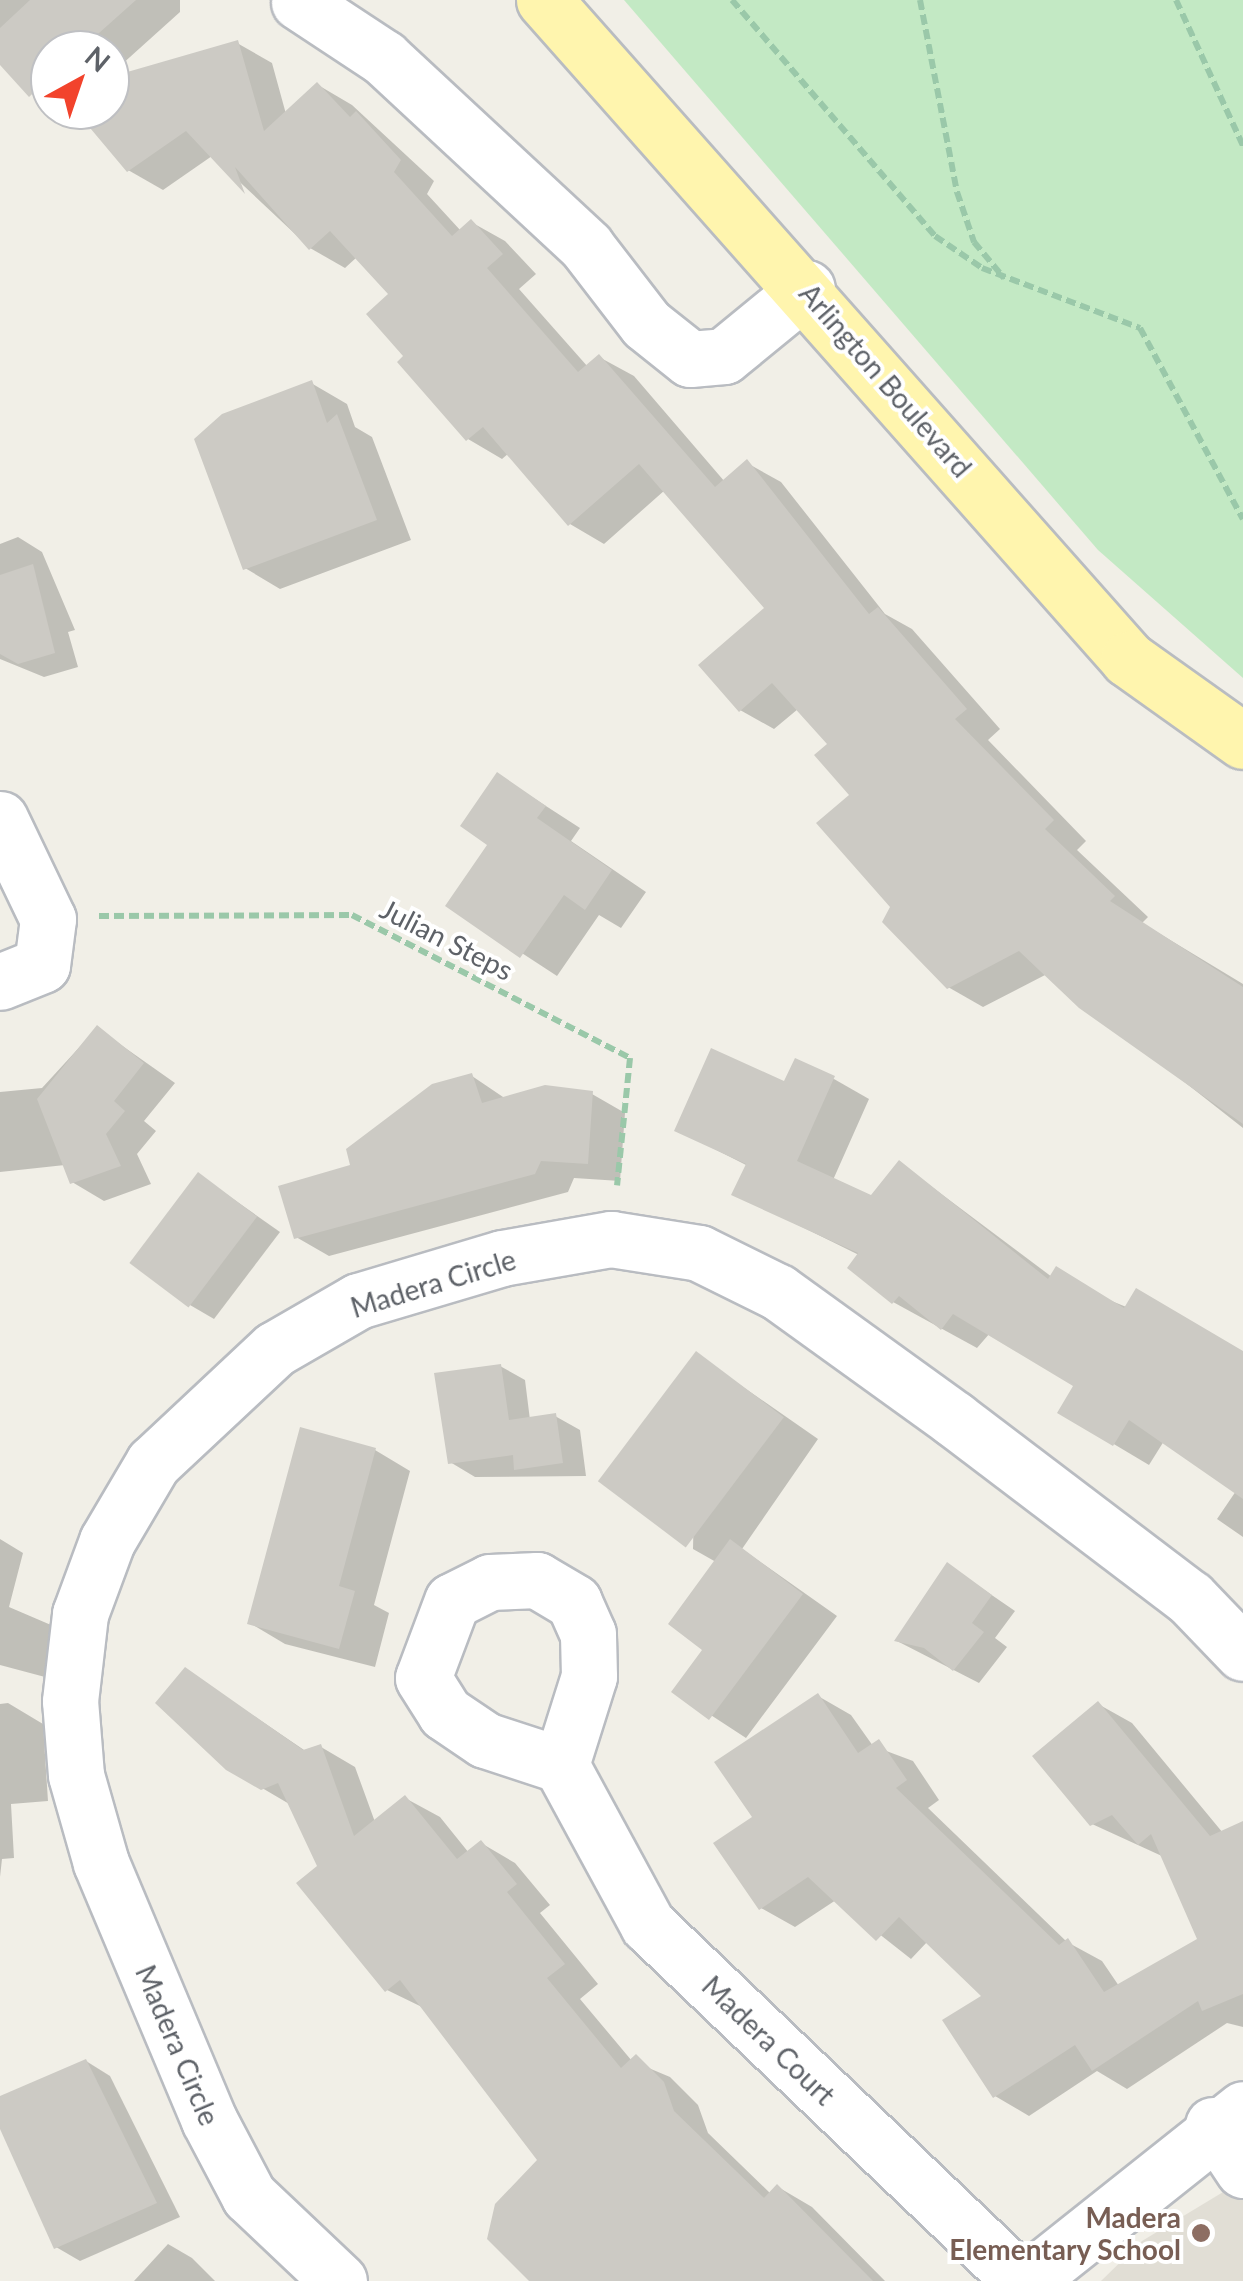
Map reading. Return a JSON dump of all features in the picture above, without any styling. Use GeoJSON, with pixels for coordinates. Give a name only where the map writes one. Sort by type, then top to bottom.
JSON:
{"type":"FeatureCollection","features":[{"type":"Feature","properties":{"kind":"main road","name":"Arlington Boulevard"},"geometry":{"type":"LineString","coordinates":[[544,0],[807,288],[1128,659],[1243,741]]}},
{"type":"Feature","properties":{"kind":"street"},"geometry":{"type":"LineString","coordinates":[[299,2],[384,58],[586,246],[646,324],[690,358],[724,356],[807,288]]}},
{"type":"Feature","properties":{"kind":"street"},"geometry":{"type":"LineString","coordinates":[[0,819],[48,920],[42,965],[0,982]]}},
{"type":"Feature","properties":{"kind":"street","name":"Madera Circle"},"geometry":{"type":"LineString","coordinates":[[339,2281],[249,2196],[101,1863],[76,1775],[70,1701],[80,1614],[106,1541],[153,1463],[275,1348],[358,1301],[502,1258],[611,1239],[698,1253],[778,1292],[1000,1462],[1190,1598],[1243,1653]]}},
{"type":"Feature","properties":{"kind":"street","name":"Madera Court"},"geometry":{"type":"LineString","coordinates":[[561,1765],[648,1925],[1024,2281]]}},
{"type":"Feature","properties":{"kind":"street"},"geometry":{"type":"LineString","coordinates":[[1024,2281],[1228,2117],[1243,2170]]}},
{"type":"Feature","properties":{"kind":"path"},"geometry":{"type":"LineString","coordinates":[[732,0],[935,236],[1004,278],[1140,328],[1243,519]]}},
{"type":"Feature","properties":{"kind":"path"},"geometry":{"type":"LineString","coordinates":[[920,0],[957,192],[974,242],[1004,278]]}},
{"type":"Feature","properties":{"kind":"path"},"geometry":{"type":"LineString","coordinates":[[1176,0],[1243,146]]}},
{"type":"Feature","properties":{"kind":"path","name":"Julian Steps"},"geometry":{"type":"LineString","coordinates":[[48,920],[352,915],[630,1058],[611,1239]]}},
{"type":"Feature","properties":{"kind":"shaded area","name":"Madera Elementary School"},"geometry":{"type":"Polygon","coordinates":[[[1243,2180],[1243,2281],[1101,2281],[1142,2241],[1243,2180]]]}},
{"type":"Feature","properties":{"kind":"green space"},"geometry":{"type":"Polygon","coordinates":[[[624,0],[1243,0],[1243,678],[1098,550],[624,0]]]}},
{"type":"Feature","properties":{"kind":"building"},"geometry":{"type":"Polygon","coordinates":[[[30,0],[136,0],[102,30],[30,30],[29,97],[0,65],[0,28],[30,0]]]}},
{"type":"Feature","properties":{"kind":"building"},"geometry":{"type":"Polygon","coordinates":[[[238,40],[264,131],[317,82],[350,117],[356,111],[401,160],[394,172],[452,236],[471,219],[503,254],[487,268],[578,372],[599,354],[715,487],[747,459],[869,614],[878,607],[967,709],[955,719],[1054,820],[1045,829],[1115,896],[1110,901],[1243,987],[1243,1124],[1079,1008],[1019,951],[947,989],[882,922],[890,907],[816,823],[849,795],[814,755],[827,744],[772,683],[739,712],[698,665],[764,608],[639,464],[568,526],[483,427],[466,441],[397,362],[403,356],[366,314],[388,294],[330,231],[309,250],[235,167],[245,194],[186,131],[127,172],[92,130],[130,130],[130,71],[238,40]]]}},
{"type":"Feature","properties":{"kind":"building"},"geometry":{"type":"Polygon","coordinates":[[[312,380],[327,423],[337,414],[377,520],[243,570],[194,439],[222,414],[312,380]]]}},
{"type":"Feature","properties":{"kind":"building"},"geometry":{"type":"Polygon","coordinates":[[[33,564],[55,653],[18,664],[0,654],[0,575],[33,564]]]}},
{"type":"Feature","properties":{"kind":"building"},"geometry":{"type":"Polygon","coordinates":[[[497,772],[546,806],[537,818],[612,870],[585,910],[564,895],[520,958],[445,906],[487,845],[460,826],[497,772]]]}},
{"type":"Feature","properties":{"kind":"building"},"geometry":{"type":"Polygon","coordinates":[[[97,1025],[144,1063],[114,1101],[125,1111],[106,1134],[121,1166],[70,1184],[37,1099],[97,1025]]]}},
{"type":"Feature","properties":{"kind":"building"},"geometry":{"type":"Polygon","coordinates":[[[711,1048],[784,1081],[795,1058],[835,1076],[797,1161],[871,1195],[899,1160],[1048,1279],[1056,1266],[1124,1308],[1136,1288],[1243,1351],[1243,1499],[1129,1420],[1113,1446],[1057,1413],[1073,1386],[953,1314],[941,1330],[899,1296],[892,1304],[847,1268],[858,1253],[731,1195],[746,1164],[674,1131],[711,1048]]]}},
{"type":"Feature","properties":{"kind":"building"},"geometry":{"type":"Polygon","coordinates":[[[472,1073],[482,1103],[545,1085],[593,1091],[588,1164],[541,1161],[535,1174],[294,1239],[278,1186],[350,1165],[346,1149],[432,1084],[472,1073]]]}},
{"type":"Feature","properties":{"kind":"building"},"geometry":{"type":"Polygon","coordinates":[[[198,1172],[257,1217],[188,1308],[129,1263],[198,1172]]]}},
{"type":"Feature","properties":{"kind":"building"},"geometry":{"type":"Polygon","coordinates":[[[696,1351],[784,1417],[686,1547],[598,1481],[696,1351]]]}},
{"type":"Feature","properties":{"kind":"building"},"geometry":{"type":"Polygon","coordinates":[[[501,1364],[509,1420],[556,1413],[563,1463],[514,1470],[513,1455],[448,1464],[434,1373],[501,1364]]]}},
{"type":"Feature","properties":{"kind":"building"},"geometry":{"type":"Polygon","coordinates":[[[300,1427],[376,1448],[339,1586],[355,1591],[339,1649],[247,1624],[300,1427]]]}},
{"type":"Feature","properties":{"kind":"building"},"geometry":{"type":"Polygon","coordinates":[[[730,1539],[803,1594],[709,1720],[671,1692],[702,1650],[668,1624],[730,1539]]]}},
{"type":"Feature","properties":{"kind":"building"},"geometry":{"type":"Polygon","coordinates":[[[947,1562],[992,1595],[972,1623],[984,1632],[953,1671],[924,1648],[894,1641],[947,1562]]]}},
{"type":"Feature","properties":{"kind":"building"},"geometry":{"type":"Polygon","coordinates":[[[185,1667],[303,1750],[321,1744],[354,1836],[405,1795],[457,1859],[481,1840],[517,1884],[507,1892],[565,1964],[547,1978],[621,2068],[636,2054],[664,2082],[674,2111],[764,2198],[777,2184],[873,2281],[529,2281],[487,2239],[495,2204],[537,2160],[400,1980],[385,1992],[296,1883],[317,1866],[278,1783],[261,1790],[226,1770],[155,1703],[185,1667]]]}},
{"type":"Feature","properties":{"kind":"building"},"geometry":{"type":"Polygon","coordinates":[[[818,1693],[858,1753],[879,1739],[907,1780],[896,1788],[1059,1945],[1068,1938],[1104,1992],[1197,1939],[1151,1834],[1138,1845],[1112,1815],[1090,1826],[1032,1756],[1098,1701],[1210,1836],[1243,1821],[1243,1994],[1202,2011],[1198,2001],[1092,2071],[1075,2045],[993,2098],[942,2020],[981,1996],[899,1917],[876,1941],[808,1877],[759,1910],[713,1843],[752,1817],[714,1762],[818,1693]]]}},
{"type":"Feature","properties":{"kind":"building"},"geometry":{"type":"Polygon","coordinates":[[[86,2059],[157,2203],[54,2249],[0,2129],[0,2096],[86,2059]]]}},
{"type":"Feature","properties":{"kind":"place","name":"Madera Elementary School"},"geometry":{"type":"Point","coordinates":[1201,2233]}}]}
